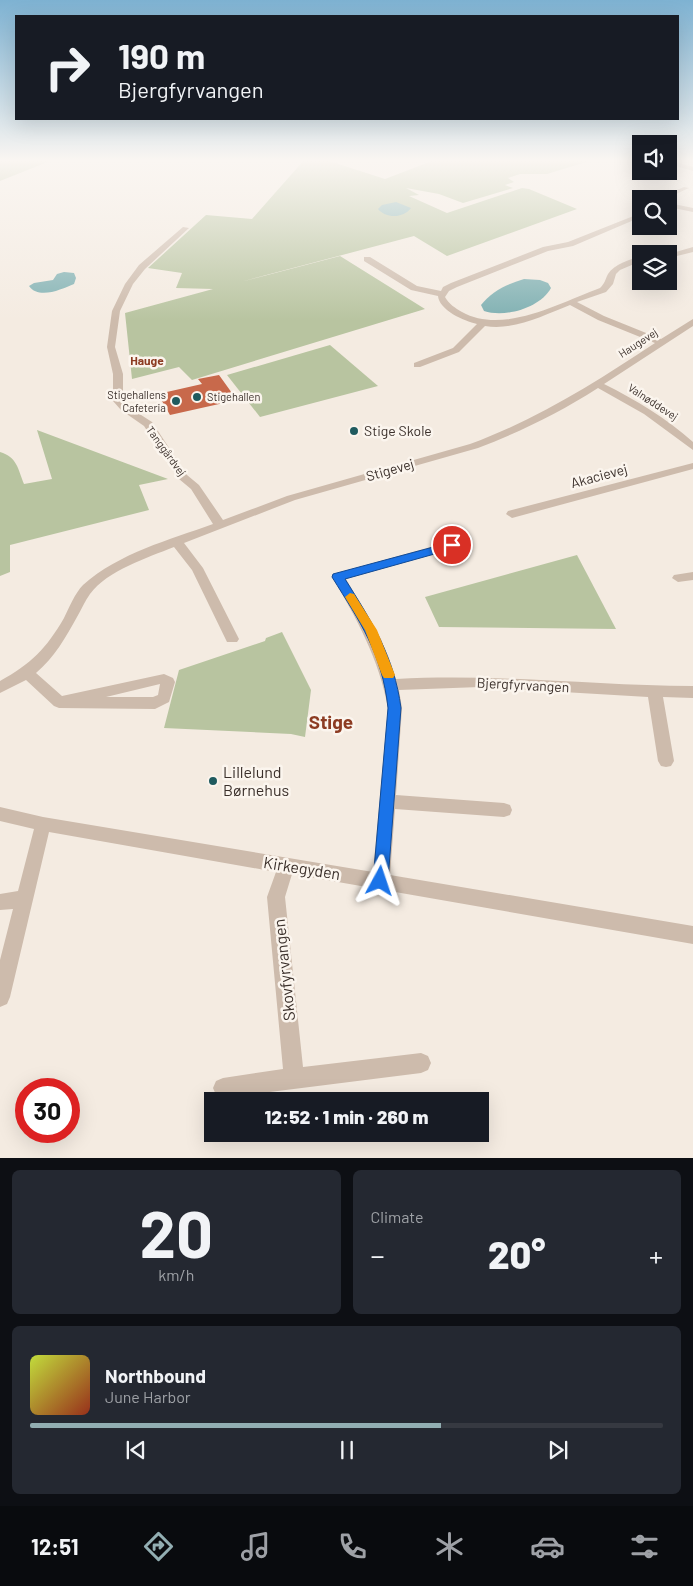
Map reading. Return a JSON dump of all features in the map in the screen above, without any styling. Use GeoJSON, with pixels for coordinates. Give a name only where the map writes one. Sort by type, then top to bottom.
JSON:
{"type":"FeatureCollection","features":[{"type":"Feature","properties":{"kind":"street"},"geometry":{"type":"LineString","coordinates":[[442,295],[446,289],[454,285],[546,250],[570,244],[586,235],[632,218]]}},
{"type":"Feature","properties":{"kind":"street","name":"Tanggårdvej"},"geometry":{"type":"LineString","coordinates":[[185,228],[142,267],[129,284],[116,310],[111,347],[118,374],[118,401],[124,408],[148,424],[183,477],[195,487],[220,525]]}},
{"type":"Feature","properties":{"kind":"street"},"geometry":{"type":"LineString","coordinates":[[677,254],[693,248]]}},
{"type":"Feature","properties":{"kind":"street"},"geometry":{"type":"LineString","coordinates":[[367,260],[414,288],[442,295],[452,310],[482,324],[503,325],[603,290],[609,284],[612,274],[617,268],[632,262]]}},
{"type":"Feature","properties":{"kind":"street"},"geometry":{"type":"LineString","coordinates":[[570,302],[601,318],[661,342]]}},
{"type":"Feature","properties":{"kind":"street","name":"Haugevej"},"geometry":{"type":"LineString","coordinates":[[596,384],[693,322]]}},
{"type":"Feature","properties":{"kind":"street"},"geometry":{"type":"LineString","coordinates":[[417,365],[458,348],[482,324]]}},
{"type":"Feature","properties":{"kind":"street","name":"Stigevej"},"geometry":{"type":"LineString","coordinates":[[0,688],[27,673],[51,650],[86,590],[112,569],[129,560],[291,498],[484,443],[524,426],[596,384]]}},
{"type":"Feature","properties":{"kind":"street","name":"Valnøddevej"},"geometry":{"type":"LineString","coordinates":[[596,384],[633,402],[667,424],[693,447]]}},
{"type":"Feature","properties":{"kind":"street","name":"Akacievej"},"geometry":{"type":"LineString","coordinates":[[512,514],[693,466]]}},
{"type":"Feature","properties":{"kind":"street"},"geometry":{"type":"LineString","coordinates":[[176,542],[197,568],[232,639]]}},
{"type":"Feature","properties":{"kind":"street"},"geometry":{"type":"LineString","coordinates":[[380,881],[395,708],[392,685],[371,630],[338,577],[452,545]]}},
{"type":"Feature","properties":{"kind":"street"},"geometry":{"type":"LineString","coordinates":[[678,578],[693,576]]}},
{"type":"Feature","properties":{"kind":"street"},"geometry":{"type":"LineString","coordinates":[[27,673],[59,702],[155,703],[164,698],[168,682],[164,679],[159,679],[59,702]]}},
{"type":"Feature","properties":{"kind":"street","name":"Bjergfyrvangen"},"geometry":{"type":"LineString","coordinates":[[392,685],[479,682],[655,693],[693,692]]}},
{"type":"Feature","properties":{"kind":"street"},"geometry":{"type":"LineString","coordinates":[[655,693],[666,761]]}},
{"type":"Feature","properties":{"kind":"street"},"geometry":{"type":"LineString","coordinates":[[387,801],[504,810]]}},
{"type":"Feature","properties":{"kind":"street","name":"Kirkegyden"},"geometry":{"type":"LineString","coordinates":[[0,814],[43,824],[693,935]]}},
{"type":"Feature","properties":{"kind":"street"},"geometry":{"type":"LineString","coordinates":[[0,997],[43,824]]}},
{"type":"Feature","properties":{"kind":"street","name":"Skovfyrvangen"},"geometry":{"type":"LineString","coordinates":[[287,865],[276,897],[294,1078]]}},
{"type":"Feature","properties":{"kind":"street"},"geometry":{"type":"LineString","coordinates":[[0,902],[24,899]]}},
{"type":"Feature","properties":{"kind":"street"},"geometry":{"type":"LineString","coordinates":[[223,1088],[421,1063]]}},
{"type":"Feature","properties":{"kind":"green space"},"geometry":{"type":"Polygon","coordinates":[[[257,213],[566,213],[447,256],[414,236],[244,281],[340,256],[425,309],[192,380],[179,367],[132,379],[125,313],[213,289],[176,288],[182,273],[148,268],[206,215],[252,219],[257,213]]]}},
{"type":"Feature","properties":{"kind":"green space"},"geometry":{"type":"Polygon","coordinates":[[[330,345],[378,386],[260,417],[227,375],[330,345]]]}},
{"type":"Feature","properties":{"kind":"green space"},"geometry":{"type":"Polygon","coordinates":[[[37,430],[168,479],[139,485],[149,510],[10,545],[10,572],[0,576],[0,452],[13,460],[24,484],[52,479],[37,430]]]}},
{"type":"Feature","properties":{"kind":"green space"},"geometry":{"type":"Polygon","coordinates":[[[577,555],[616,629],[439,627],[425,597],[577,555]]]}},
{"type":"Feature","properties":{"kind":"green space"},"geometry":{"type":"Polygon","coordinates":[[[282,632],[311,690],[305,737],[291,734],[164,728],[179,670],[265,641],[266,638],[282,632]]]}},
{"type":"Feature","properties":{"kind":"water"},"geometry":{"type":"Polygon","coordinates":[[[384,213],[405,213],[395,216],[384,213]]]}},
{"type":"Feature","properties":{"kind":"water"},"geometry":{"type":"Polygon","coordinates":[[[64,272],[74,273],[76,278],[74,284],[57,291],[44,293],[33,290],[29,286],[34,283],[53,280],[57,274],[64,272]]]}},
{"type":"Feature","properties":{"kind":"water"},"geometry":{"type":"Polygon","coordinates":[[[524,279],[540,280],[548,283],[551,288],[539,301],[521,310],[502,313],[484,311],[481,305],[495,292],[524,279]]]}},
{"type":"Feature","properties":{"kind":"building","name":"Stigehallen"},"geometry":{"type":"Polygon","coordinates":[[[219,375],[237,400],[170,415],[158,394],[202,384],[198,379],[219,375]]]}},
{"type":"Feature","properties":{"kind":"slow traffic"},"geometry":{"type":"LineString","coordinates":[[350,597],[371,630],[389,675]]}},
{"type":"Feature","properties":{"kind":"place","name":"Stigehallen"},"geometry":{"type":"Point","coordinates":[197,397]}},
{"type":"Feature","properties":{"kind":"place","name":"Stigehallens Cafeteria"},"geometry":{"type":"Point","coordinates":[176,401]}},
{"type":"Feature","properties":{"kind":"place","name":"Stige Skole"},"geometry":{"type":"Point","coordinates":[354,431]}},
{"type":"Feature","properties":{"kind":"place","name":"Lillelund Børnehus"},"geometry":{"type":"Point","coordinates":[213,781]}},
{"type":"Feature","properties":{"kind":"district","name":"Hauge"},"geometry":{"type":"Point","coordinates":[147,361]}},
{"type":"Feature","properties":{"kind":"district","name":"Stige"},"geometry":{"type":"Point","coordinates":[331,722]}},
{"type":"Feature","properties":{"kind":"route"},"geometry":{"type":"LineString","coordinates":[[380,881],[395,708],[392,685],[371,630],[338,577],[452,545]]}}]}
